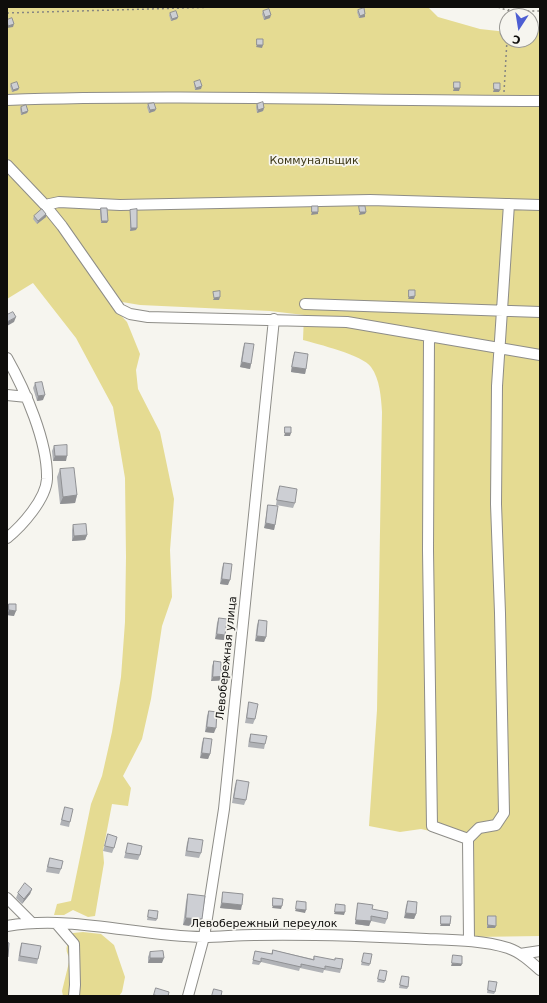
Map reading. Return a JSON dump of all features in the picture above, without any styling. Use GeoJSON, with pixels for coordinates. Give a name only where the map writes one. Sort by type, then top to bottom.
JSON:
{"type":"FeatureCollection","features":[{"type":"Feature","properties":{"kind":"street"},"geometry":{"type":"LineString","coordinates":[[7,100],[98,97],[306,97],[540,101]]}},
{"type":"Feature","properties":{"kind":"street"},"geometry":{"type":"LineString","coordinates":[[7,165],[45,205],[75,242],[120,309],[130,314],[148,317],[347,322],[540,355]]}},
{"type":"Feature","properties":{"kind":"street"},"geometry":{"type":"LineString","coordinates":[[45,205],[59,202],[120,204],[370,200],[540,205]]}},
{"type":"Feature","properties":{"kind":"street"},"geometry":{"type":"LineString","coordinates":[[469,941],[468,838],[479,828],[496,825],[504,814],[496,504],[497,386],[509,204]]}},
{"type":"Feature","properties":{"kind":"street"},"geometry":{"type":"LineString","coordinates":[[305,304],[502,312],[540,312]]}},
{"type":"Feature","properties":{"kind":"street","name":"Левобережная улица"},"geometry":{"type":"LineString","coordinates":[[188,996],[204,937],[224,809],[274,319]]}},
{"type":"Feature","properties":{"kind":"street"},"geometry":{"type":"LineString","coordinates":[[429,336],[428,550],[432,826],[468,838]]}},
{"type":"Feature","properties":{"kind":"street"},"geometry":{"type":"LineString","coordinates":[[7,358],[27,397],[42,446],[47,480],[38,502],[22,527],[7,538]]}},
{"type":"Feature","properties":{"kind":"street"},"geometry":{"type":"LineString","coordinates":[[7,395],[27,397]]}},
{"type":"Feature","properties":{"kind":"street"},"geometry":{"type":"LineString","coordinates":[[7,898],[31,922]]}},
{"type":"Feature","properties":{"kind":"street","name":"Левобережный переулок"},"geometry":{"type":"LineString","coordinates":[[7,926],[31,922],[94,926],[145,933],[204,937],[255,935],[409,938],[469,941],[508,948],[520,954]]}},
{"type":"Feature","properties":{"kind":"street"},"geometry":{"type":"LineString","coordinates":[[56,923],[74,944],[74,996]]}},
{"type":"Feature","properties":{"kind":"street"},"geometry":{"type":"LineString","coordinates":[[520,954],[540,951]]}},
{"type":"Feature","properties":{"kind":"street"},"geometry":{"type":"LineString","coordinates":[[520,954],[540,970]]}},
{"type":"Feature","properties":{"kind":"path"},"geometry":{"type":"LineString","coordinates":[[7,12],[220,7]]}},
{"type":"Feature","properties":{"kind":"path"},"geometry":{"type":"LineString","coordinates":[[504,101],[507,48]]}},
{"type":"Feature","properties":{"kind":"green space","name":"Коммунальщик"},"geometry":{"type":"Polygon","coordinates":[[[7,7],[428,7],[438,17],[480,29],[499,31],[499,48],[539,48],[540,29],[540,936],[474,937],[474,843],[421,829],[400,832],[369,826],[377,710],[382,412],[378,383],[371,367],[359,358],[350,354],[303,340],[304,315],[270,311],[140,305],[122,302],[85,250],[75,253],[114,308],[127,322],[140,354],[136,370],[138,389],[160,432],[174,499],[170,550],[172,597],[162,626],[151,699],[142,739],[123,776],[131,788],[128,806],[112,804],[103,851],[104,863],[95,916],[88,917],[73,910],[64,915],[54,915],[57,904],[71,901],[91,804],[102,776],[112,732],[121,677],[125,622],[125,478],[113,407],[76,338],[33,283],[7,299],[7,7]]]}},
{"type":"Feature","properties":{"kind":"green space"},"geometry":{"type":"Polygon","coordinates":[[[83,932],[101,934],[114,945],[125,977],[122,992],[119,996],[63,996],[62,991],[70,958],[67,952],[69,939],[73,933],[83,932]]]}},
{"type":"Feature","properties":{"kind":"building"},"geometry":{"type":"Polygon","coordinates":[[[364,8],[365,14],[360,16],[358,10],[364,8]]]}},
{"type":"Feature","properties":{"kind":"building"},"geometry":{"type":"Polygon","coordinates":[[[269,9],[271,15],[265,17],[263,11],[269,9]]]}},
{"type":"Feature","properties":{"kind":"building"},"geometry":{"type":"Polygon","coordinates":[[[176,11],[178,17],[172,19],[170,13],[176,11]]]}},
{"type":"Feature","properties":{"kind":"building"},"geometry":{"type":"Polygon","coordinates":[[[12,18],[14,24],[8,26],[7,20],[12,18]]]}},
{"type":"Feature","properties":{"kind":"building"},"geometry":{"type":"Polygon","coordinates":[[[257,39],[263,39],[263,45],[257,45],[257,39]]]}},
{"type":"Feature","properties":{"kind":"building"},"geometry":{"type":"Polygon","coordinates":[[[200,80],[202,86],[196,88],[194,82],[200,80]]]}},
{"type":"Feature","properties":{"kind":"building"},"geometry":{"type":"Polygon","coordinates":[[[17,82],[19,88],[13,90],[11,84],[17,82]]]}},
{"type":"Feature","properties":{"kind":"building"},"geometry":{"type":"Polygon","coordinates":[[[454,82],[460,82],[460,88],[454,88],[454,82]]]}},
{"type":"Feature","properties":{"kind":"building"},"geometry":{"type":"Polygon","coordinates":[[[494,83],[500,83],[500,90],[494,89],[494,83]]]}},
{"type":"Feature","properties":{"kind":"building"},"geometry":{"type":"Polygon","coordinates":[[[263,102],[264,108],[258,110],[257,104],[263,102]]]}},
{"type":"Feature","properties":{"kind":"building"},"geometry":{"type":"Polygon","coordinates":[[[154,103],[156,109],[150,110],[148,104],[154,103]]]}},
{"type":"Feature","properties":{"kind":"building"},"geometry":{"type":"Polygon","coordinates":[[[26,105],[28,111],[22,113],[21,107],[26,105]]]}},
{"type":"Feature","properties":{"kind":"building"},"geometry":{"type":"Polygon","coordinates":[[[312,206],[318,206],[318,212],[312,212],[312,206]]]}},
{"type":"Feature","properties":{"kind":"building"},"geometry":{"type":"Polygon","coordinates":[[[359,206],[365,206],[366,212],[360,212],[359,206]]]}},
{"type":"Feature","properties":{"kind":"building"},"geometry":{"type":"Polygon","coordinates":[[[101,208],[107,208],[108,221],[102,221],[101,208]]]}},
{"type":"Feature","properties":{"kind":"building"},"geometry":{"type":"Polygon","coordinates":[[[42,209],[46,214],[38,221],[34,216],[42,209]]]}},
{"type":"Feature","properties":{"kind":"building"},"geometry":{"type":"Polygon","coordinates":[[[137,209],[137,228],[131,228],[130,210],[137,209]]]}},
{"type":"Feature","properties":{"kind":"building"},"geometry":{"type":"Polygon","coordinates":[[[409,290],[415,290],[415,296],[409,297],[409,290]]]}},
{"type":"Feature","properties":{"kind":"building"},"geometry":{"type":"Polygon","coordinates":[[[220,291],[220,297],[214,298],[213,292],[220,291]]]}},
{"type":"Feature","properties":{"kind":"building"},"geometry":{"type":"Polygon","coordinates":[[[13,312],[16,317],[7,322],[7,315],[13,312]]]}},
{"type":"Feature","properties":{"kind":"building"},"geometry":{"type":"Polygon","coordinates":[[[245,343],[254,344],[251,364],[242,362],[245,343]]]}},
{"type":"Feature","properties":{"kind":"building"},"geometry":{"type":"Polygon","coordinates":[[[295,352],[308,354],[306,369],[292,367],[295,352]]]}},
{"type":"Feature","properties":{"kind":"building"},"geometry":{"type":"Polygon","coordinates":[[[42,382],[45,395],[38,396],[35,383],[42,382]]]}},
{"type":"Feature","properties":{"kind":"building"},"geometry":{"type":"Polygon","coordinates":[[[285,427],[291,427],[291,433],[285,433],[285,427]]]}},
{"type":"Feature","properties":{"kind":"building"},"geometry":{"type":"Polygon","coordinates":[[[67,445],[67,456],[55,456],[54,446],[67,445]]]}},
{"type":"Feature","properties":{"kind":"building"},"geometry":{"type":"Polygon","coordinates":[[[74,468],[77,495],[63,497],[60,469],[74,468]]]}},
{"type":"Feature","properties":{"kind":"building"},"geometry":{"type":"Polygon","coordinates":[[[280,486],[297,489],[295,503],[277,500],[280,486]]]}},
{"type":"Feature","properties":{"kind":"building"},"geometry":{"type":"Polygon","coordinates":[[[268,505],[278,506],[275,525],[266,523],[268,505]]]}},
{"type":"Feature","properties":{"kind":"building"},"geometry":{"type":"Polygon","coordinates":[[[86,524],[87,535],[74,536],[73,525],[86,524]]]}},
{"type":"Feature","properties":{"kind":"building"},"geometry":{"type":"Polygon","coordinates":[[[224,563],[232,564],[230,580],[222,579],[224,563]]]}},
{"type":"Feature","properties":{"kind":"building"},"geometry":{"type":"Polygon","coordinates":[[[9,604],[16,604],[16,611],[9,610],[9,604]]]}},
{"type":"Feature","properties":{"kind":"building"},"geometry":{"type":"Polygon","coordinates":[[[219,618],[227,619],[225,635],[217,634],[219,618]]]}},
{"type":"Feature","properties":{"kind":"building"},"geometry":{"type":"Polygon","coordinates":[[[259,620],[267,621],[266,637],[257,636],[259,620]]]}},
{"type":"Feature","properties":{"kind":"building"},"geometry":{"type":"Polygon","coordinates":[[[214,661],[221,662],[221,670],[228,670],[228,676],[213,677],[214,661]]]}},
{"type":"Feature","properties":{"kind":"building"},"geometry":{"type":"Polygon","coordinates":[[[249,702],[258,704],[255,719],[247,718],[249,702]]]}},
{"type":"Feature","properties":{"kind":"building"},"geometry":{"type":"Polygon","coordinates":[[[209,711],[217,712],[216,728],[207,727],[209,711]]]}},
{"type":"Feature","properties":{"kind":"building"},"geometry":{"type":"Polygon","coordinates":[[[251,734],[267,736],[265,744],[250,742],[251,734]]]}},
{"type":"Feature","properties":{"kind":"building"},"geometry":{"type":"Polygon","coordinates":[[[204,738],[212,739],[210,754],[202,753],[204,738]]]}},
{"type":"Feature","properties":{"kind":"building"},"geometry":{"type":"Polygon","coordinates":[[[237,780],[249,782],[246,800],[234,798],[237,780]]]}},
{"type":"Feature","properties":{"kind":"building"},"geometry":{"type":"Polygon","coordinates":[[[65,807],[73,809],[70,822],[62,820],[65,807]]]}},
{"type":"Feature","properties":{"kind":"building"},"geometry":{"type":"Polygon","coordinates":[[[108,834],[117,837],[114,848],[105,846],[108,834]]]}},
{"type":"Feature","properties":{"kind":"building"},"geometry":{"type":"Polygon","coordinates":[[[189,838],[203,840],[201,853],[187,851],[189,838]]]}},
{"type":"Feature","properties":{"kind":"building"},"geometry":{"type":"Polygon","coordinates":[[[128,843],[142,846],[140,855],[126,853],[128,843]]]}},
{"type":"Feature","properties":{"kind":"building"},"geometry":{"type":"Polygon","coordinates":[[[50,858],[63,861],[61,869],[48,867],[50,858]]]}},
{"type":"Feature","properties":{"kind":"building"},"geometry":{"type":"Polygon","coordinates":[[[25,883],[32,889],[24,899],[18,893],[25,883]]]}},
{"type":"Feature","properties":{"kind":"building"},"geometry":{"type":"Polygon","coordinates":[[[223,892],[243,894],[242,905],[222,903],[223,892]]]}},
{"type":"Feature","properties":{"kind":"building"},"geometry":{"type":"Polygon","coordinates":[[[188,894],[205,896],[202,919],[186,918],[188,894]]]}},
{"type":"Feature","properties":{"kind":"building"},"geometry":{"type":"Polygon","coordinates":[[[273,898],[283,899],[282,906],[273,906],[273,898]]]}},
{"type":"Feature","properties":{"kind":"building"},"geometry":{"type":"Polygon","coordinates":[[[297,901],[306,902],[306,910],[296,909],[297,901]]]}},
{"type":"Feature","properties":{"kind":"building"},"geometry":{"type":"Polygon","coordinates":[[[408,901],[417,902],[416,914],[406,913],[408,901]]]}},
{"type":"Feature","properties":{"kind":"building"},"geometry":{"type":"Polygon","coordinates":[[[358,903],[373,905],[372,909],[388,912],[387,919],[371,916],[371,921],[356,920],[358,903]]]}},
{"type":"Feature","properties":{"kind":"building"},"geometry":{"type":"Polygon","coordinates":[[[336,904],[345,905],[345,912],[335,912],[336,904]]]}},
{"type":"Feature","properties":{"kind":"building"},"geometry":{"type":"Polygon","coordinates":[[[149,910],[158,911],[157,919],[148,917],[149,910]]]}},
{"type":"Feature","properties":{"kind":"building"},"geometry":{"type":"Polygon","coordinates":[[[441,916],[451,916],[450,924],[441,924],[441,916]]]}},
{"type":"Feature","properties":{"kind":"building"},"geometry":{"type":"Polygon","coordinates":[[[488,916],[496,916],[496,926],[488,925],[488,916]]]}},
{"type":"Feature","properties":{"kind":"building"},"geometry":{"type":"Polygon","coordinates":[[[7,942],[9,943],[8,957],[7,956],[7,942]]]}},
{"type":"Feature","properties":{"kind":"building"},"geometry":{"type":"Polygon","coordinates":[[[22,943],[41,946],[38,959],[20,956],[22,943]]]}},
{"type":"Feature","properties":{"kind":"building"},"geometry":{"type":"Polygon","coordinates":[[[273,950],[314,960],[314,956],[335,960],[335,958],[343,959],[341,969],[325,966],[325,969],[301,964],[301,967],[261,958],[261,962],[253,960],[255,951],[272,954],[273,950]]]}},
{"type":"Feature","properties":{"kind":"building"},"geometry":{"type":"Polygon","coordinates":[[[163,951],[164,958],[150,958],[150,952],[163,951]]]}},
{"type":"Feature","properties":{"kind":"building"},"geometry":{"type":"Polygon","coordinates":[[[364,953],[372,954],[370,964],[362,962],[364,953]]]}},
{"type":"Feature","properties":{"kind":"building"},"geometry":{"type":"Polygon","coordinates":[[[453,955],[462,956],[462,964],[452,963],[453,955]]]}},
{"type":"Feature","properties":{"kind":"building"},"geometry":{"type":"Polygon","coordinates":[[[380,970],[387,971],[385,981],[378,979],[380,970]]]}},
{"type":"Feature","properties":{"kind":"building"},"geometry":{"type":"Polygon","coordinates":[[[402,976],[409,977],[408,987],[400,985],[402,976]]]}},
{"type":"Feature","properties":{"kind":"building"},"geometry":{"type":"Polygon","coordinates":[[[489,981],[497,982],[495,992],[488,990],[489,981]]]}},
{"type":"Feature","properties":{"kind":"building"},"geometry":{"type":"Polygon","coordinates":[[[156,988],[169,992],[168,996],[154,995],[156,988]]]}},
{"type":"Feature","properties":{"kind":"building"},"geometry":{"type":"Polygon","coordinates":[[[214,989],[222,991],[221,996],[212,996],[214,989]]]}}]}
